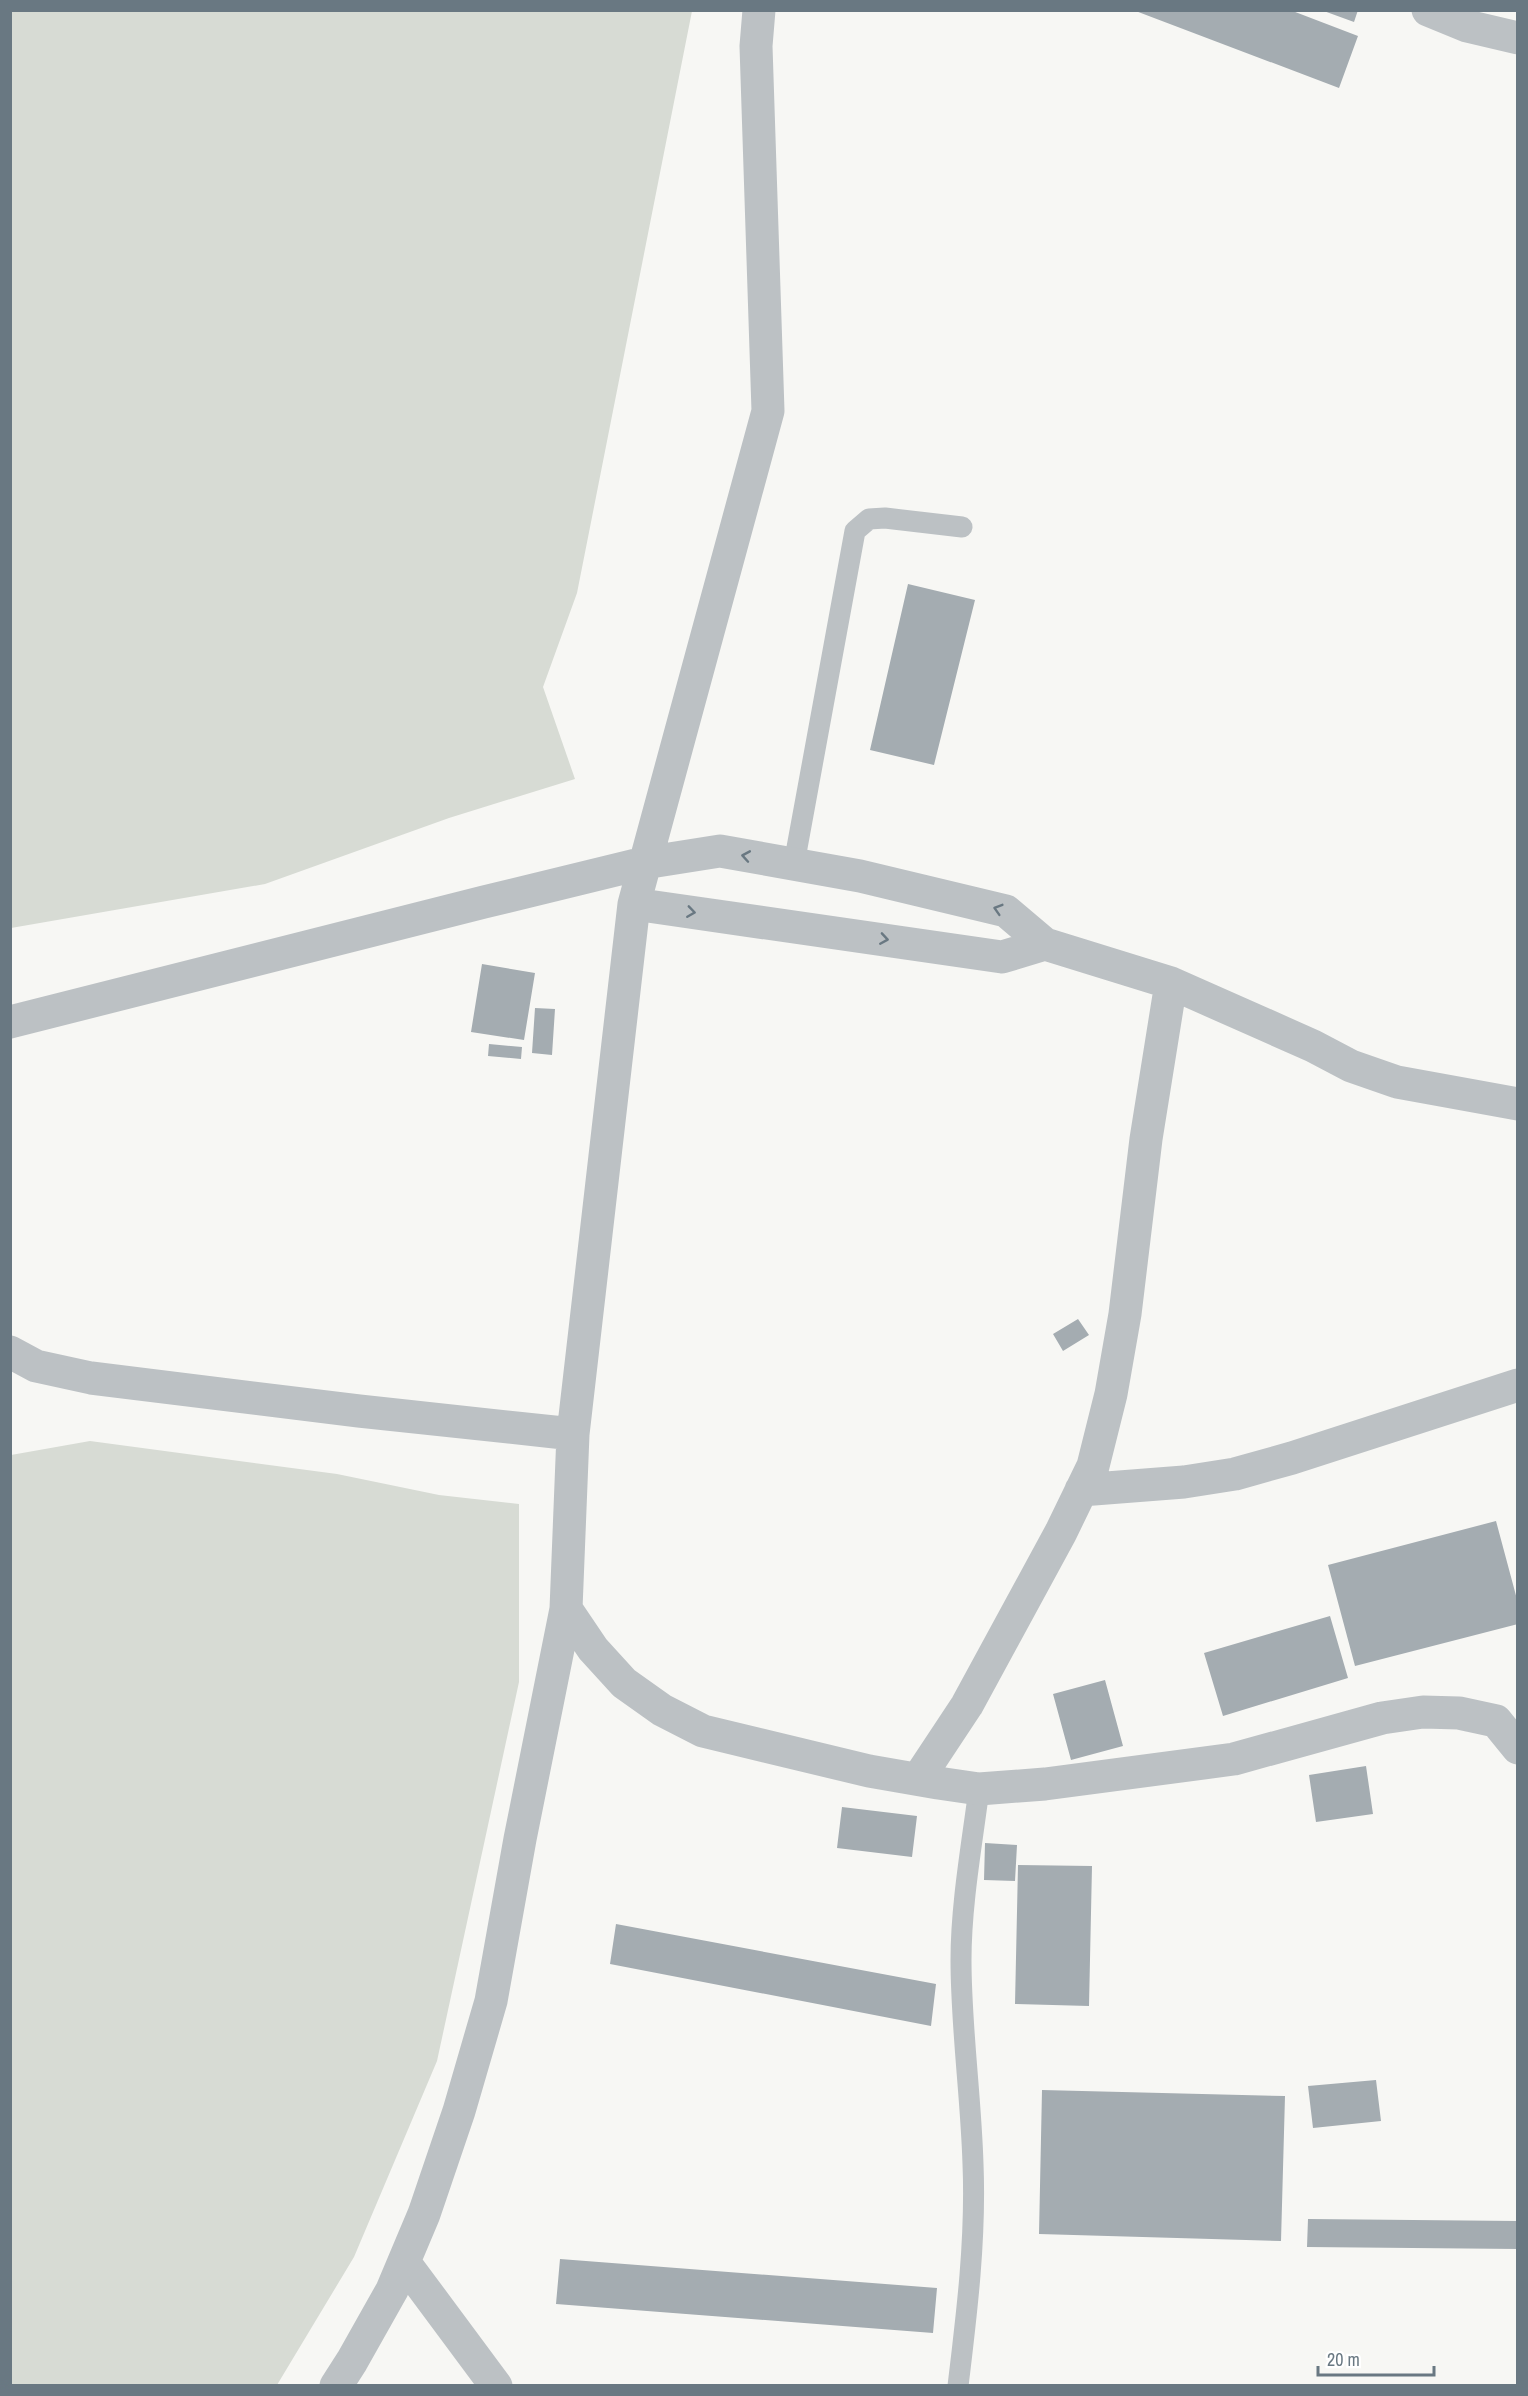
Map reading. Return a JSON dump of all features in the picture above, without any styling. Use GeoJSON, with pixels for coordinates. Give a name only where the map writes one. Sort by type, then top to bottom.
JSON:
{"type":"FeatureCollection","features":[{"type":"Feature","properties":{"kind":"street"},"geometry":{"type":"LineString","coordinates":[[336,2385],[393,2290],[424,2214],[459,2111],[491,2001],[520,1839],[566,1609],[573,1434],[633,904],[768,411],[756,46],[759,10]]}},
{"type":"Feature","properties":{"kind":"street"},"geometry":{"type":"LineString","coordinates":[[1428,10],[1467,26],[1518,38]]}},
{"type":"Feature","properties":{"kind":"street"},"geometry":{"type":"LineString","coordinates":[[10,1022],[644,863],[720,851],[860,876],[1006,911],[1045,944],[1171,983],[1360,1069],[1397,1082],[1518,1104]]}},
{"type":"Feature","properties":{"kind":"street"},"geometry":{"type":"LineString","coordinates":[[633,904],[1002,957],[1045,944]]}},
{"type":"Feature","properties":{"kind":"street"},"geometry":{"type":"LineString","coordinates":[[918,1779],[968,1705],[1093,1466],[1111,1394],[1125,1314],[1146,1140],[1171,983]]}},
{"type":"Feature","properties":{"kind":"street"},"geometry":{"type":"LineString","coordinates":[[10,1352],[36,1366],[91,1378],[359,1411],[573,1434]]}},
{"type":"Feature","properties":{"kind":"street"},"geometry":{"type":"LineString","coordinates":[[1081,1490],[1184,1482],[1235,1474],[1292,1458],[1518,1385]]}},
{"type":"Feature","properties":{"kind":"street"},"geometry":{"type":"LineString","coordinates":[[566,1609],[593,1649],[624,1683],[662,1710],[703,1731],[868,1771],[980,1789],[1045,1784],[1234,1759],[1382,1718],[1423,1712],[1459,1713],[1496,1721],[1518,1748]]}},
{"type":"Feature","properties":{"kind":"street"},"geometry":{"type":"LineString","coordinates":[[405,2262],[496,2385]]}},
{"type":"Feature","properties":{"kind":"lane"},"geometry":{"type":"LineString","coordinates":[[794,864],[855,531],[869,519],[885,518],[962,527]]}},
{"type":"Feature","properties":{"kind":"lane"},"geometry":{"type":"LineString","coordinates":[[958,2385],[972,2256],[974,2212],[974,2163],[962,2006],[961,1957],[980,1789]]}},
{"type":"Feature","properties":{"kind":"shaded area"},"geometry":{"type":"Polygon","coordinates":[[[11,10],[692,11],[577,593],[543,687],[575,779],[449,818],[265,884],[11,928],[11,10]]]}},
{"type":"Feature","properties":{"kind":"shaded area"},"geometry":{"type":"Polygon","coordinates":[[[90,1441],[337,1474],[439,1495],[519,1504],[519,1682],[437,2061],[354,2257],[277,2385],[11,2385],[11,1455],[90,1441]]]}},
{"type":"Feature","properties":{"kind":"building"},"geometry":{"type":"Polygon","coordinates":[[[1133,10],[1290,10],[1358,36],[1339,88],[1133,10]]]}},
{"type":"Feature","properties":{"kind":"building"},"geometry":{"type":"Polygon","coordinates":[[[1321,10],[1358,10],[1354,22],[1321,10]]]}},
{"type":"Feature","properties":{"kind":"building"},"geometry":{"type":"Polygon","coordinates":[[[908,584],[975,600],[934,765],[870,750],[908,584]]]}},
{"type":"Feature","properties":{"kind":"building"},"geometry":{"type":"Polygon","coordinates":[[[482,964],[535,973],[524,1040],[471,1032],[482,964]]]}},
{"type":"Feature","properties":{"kind":"building"},"geometry":{"type":"Polygon","coordinates":[[[535,1008],[555,1009],[552,1055],[532,1053],[535,1008]]]}},
{"type":"Feature","properties":{"kind":"building"},"geometry":{"type":"Polygon","coordinates":[[[489,1044],[522,1047],[521,1059],[488,1056],[489,1044]]]}},
{"type":"Feature","properties":{"kind":"building"},"geometry":{"type":"Polygon","coordinates":[[[1078,1319],[1089,1335],[1063,1351],[1053,1334],[1078,1319]]]}},
{"type":"Feature","properties":{"kind":"building"},"geometry":{"type":"Polygon","coordinates":[[[1496,1521],[1518,1603],[1518,1624],[1355,1666],[1328,1565],[1496,1521]]]}},
{"type":"Feature","properties":{"kind":"building"},"geometry":{"type":"Polygon","coordinates":[[[1330,1616],[1348,1678],[1223,1716],[1204,1653],[1330,1616]]]}},
{"type":"Feature","properties":{"kind":"building"},"geometry":{"type":"Polygon","coordinates":[[[1105,1680],[1123,1746],[1071,1760],[1053,1694],[1105,1680]]]}},
{"type":"Feature","properties":{"kind":"building"},"geometry":{"type":"Polygon","coordinates":[[[1366,1766],[1373,1814],[1316,1822],[1309,1775],[1366,1766]]]}},
{"type":"Feature","properties":{"kind":"building"},"geometry":{"type":"Polygon","coordinates":[[[842,1807],[917,1816],[912,1857],[837,1848],[842,1807]]]}},
{"type":"Feature","properties":{"kind":"building"},"geometry":{"type":"Polygon","coordinates":[[[985,1843],[1017,1845],[1015,1881],[984,1880],[985,1843]]]}},
{"type":"Feature","properties":{"kind":"building"},"geometry":{"type":"Polygon","coordinates":[[[1018,1865],[1092,1866],[1089,2006],[1015,2004],[1018,1865]]]}},
{"type":"Feature","properties":{"kind":"building"},"geometry":{"type":"Polygon","coordinates":[[[616,1924],[936,1984],[931,2026],[610,1964],[616,1924]]]}},
{"type":"Feature","properties":{"kind":"building"},"geometry":{"type":"Polygon","coordinates":[[[1376,2080],[1381,2121],[1313,2128],[1308,2086],[1376,2080]]]}},
{"type":"Feature","properties":{"kind":"building"},"geometry":{"type":"Polygon","coordinates":[[[1042,2090],[1285,2096],[1281,2241],[1039,2234],[1042,2090]]]}},
{"type":"Feature","properties":{"kind":"building"},"geometry":{"type":"Polygon","coordinates":[[[1308,2219],[1518,2221],[1518,2249],[1307,2247],[1308,2219]]]}},
{"type":"Feature","properties":{"kind":"building"},"geometry":{"type":"Polygon","coordinates":[[[560,2259],[937,2288],[933,2333],[556,2304],[560,2259]]]}}]}
